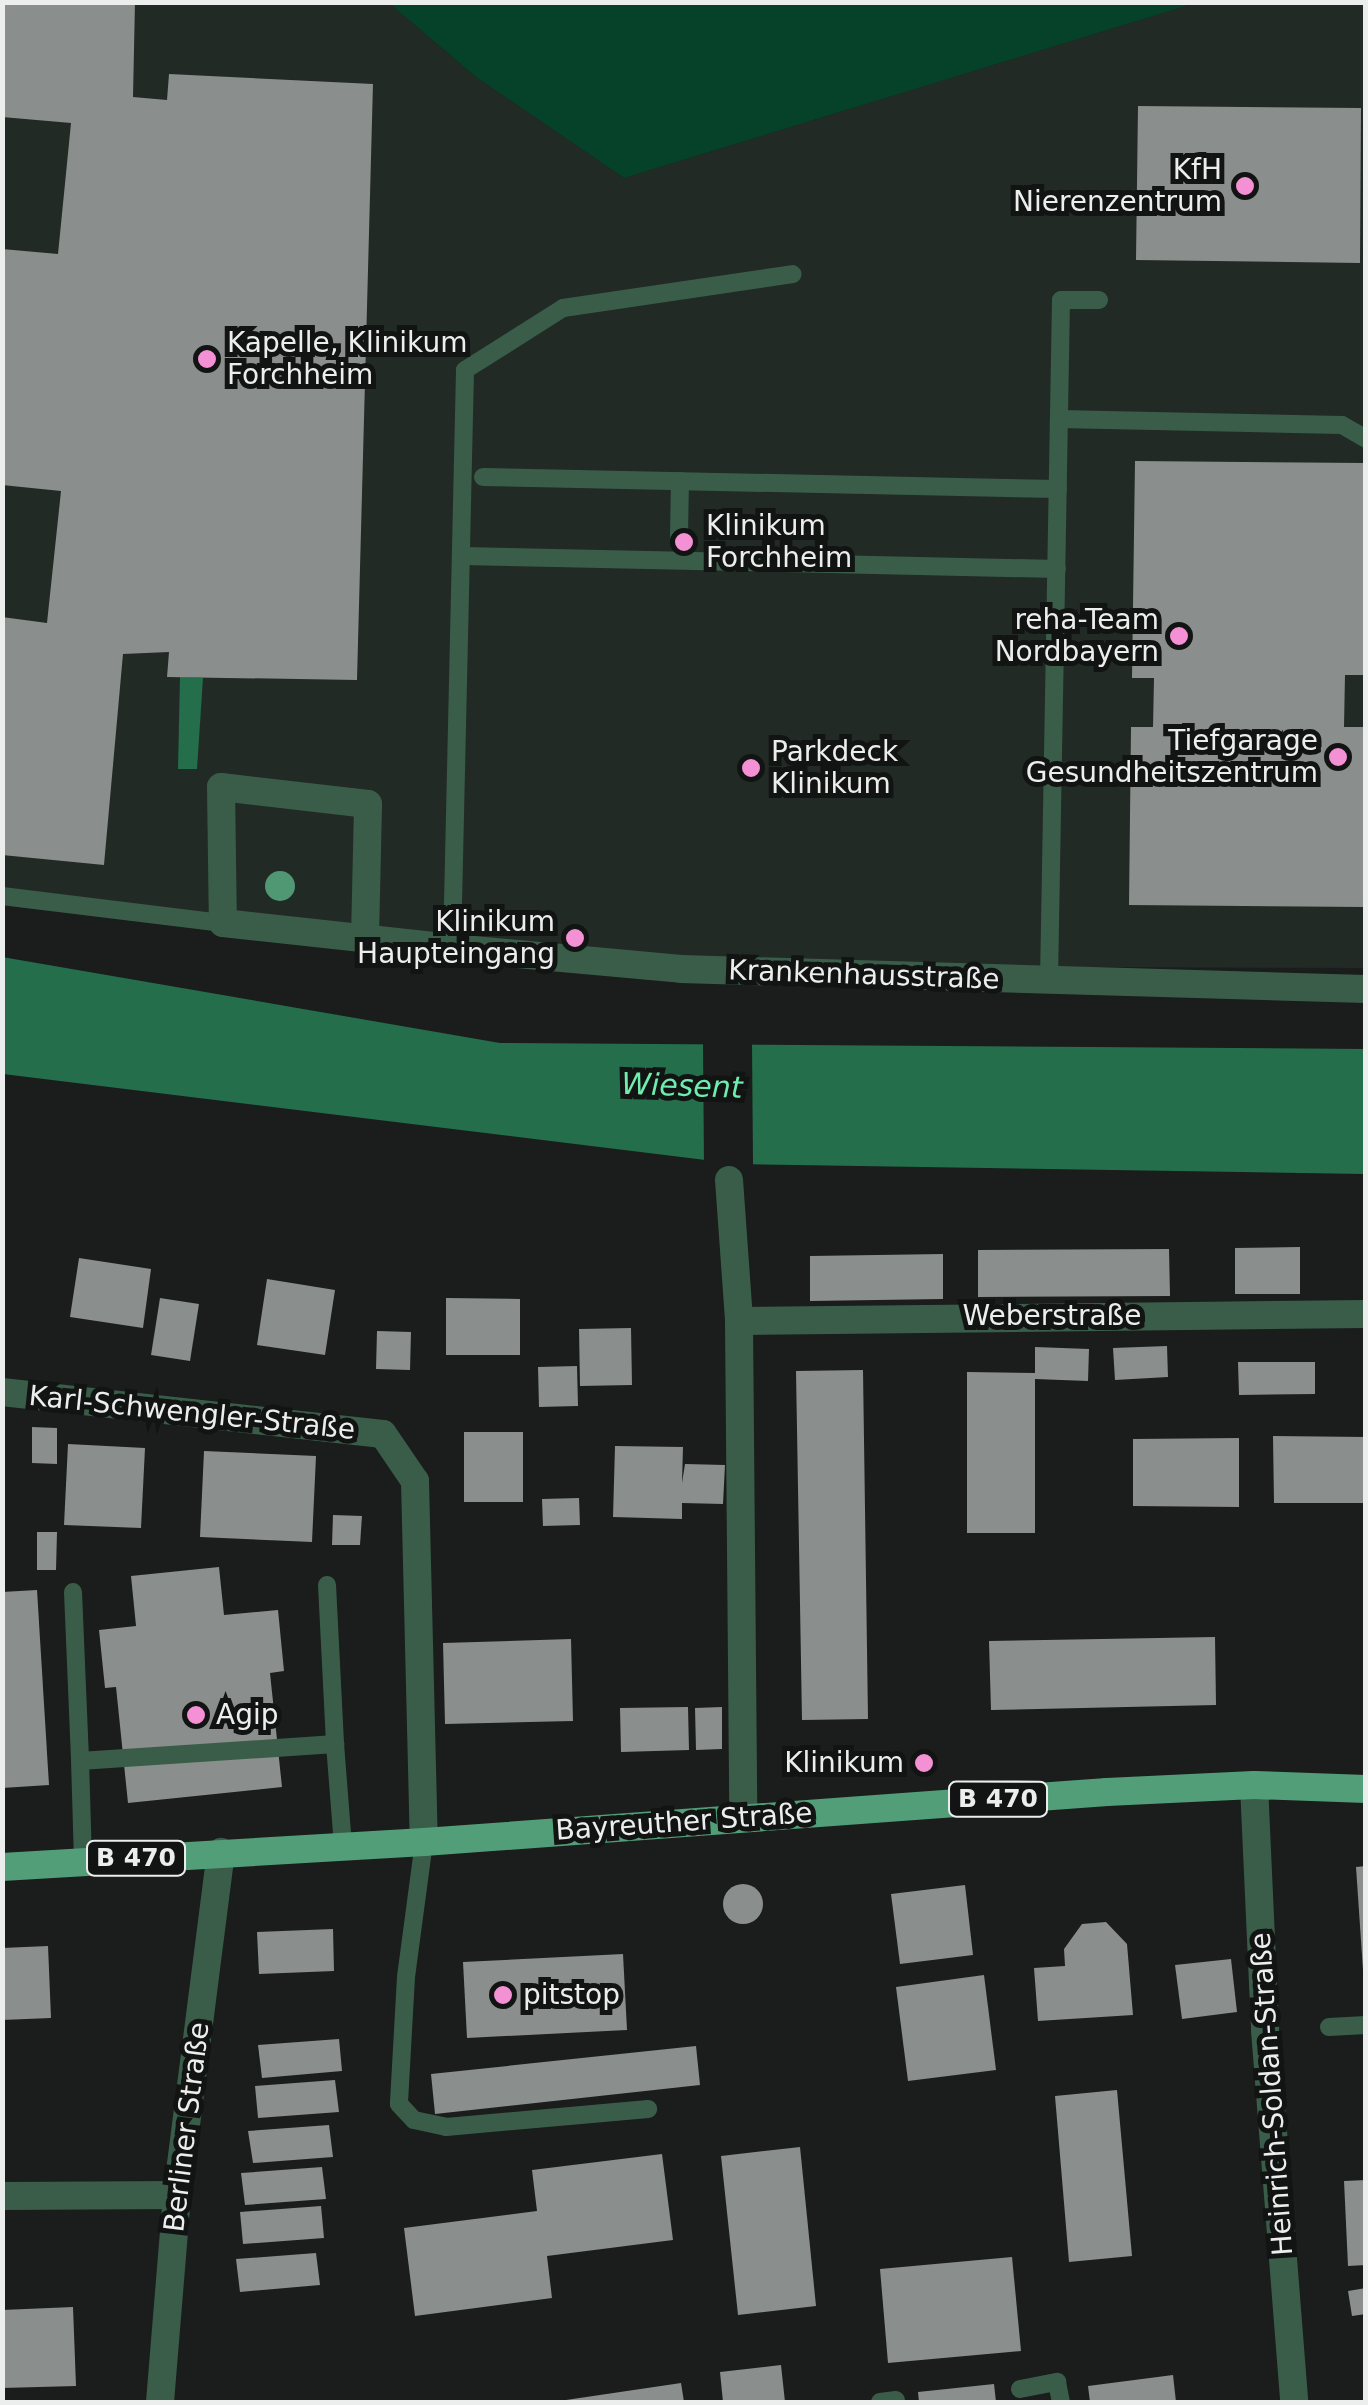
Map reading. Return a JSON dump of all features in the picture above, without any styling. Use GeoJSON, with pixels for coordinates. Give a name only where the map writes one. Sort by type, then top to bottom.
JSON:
{"type":"FeatureCollection","features":[{"type":"Feature","properties":{"kind":"main road","name":"Bayreuther Straße"},"geometry":{"type":"LineString","coordinates":[[2,1867],[1254,1785],[1366,1789]]}},
{"type":"Feature","properties":{"kind":"street"},"geometry":{"type":"LineString","coordinates":[[223,923],[221,787],[368,804],[365,938]]}},
{"type":"Feature","properties":{"kind":"street","name":"Krankenhausstraße"},"geometry":{"type":"LineString","coordinates":[[223,923],[681,969],[1366,988]]}},
{"type":"Feature","properties":{"kind":"street"},"geometry":{"type":"LineString","coordinates":[[729,1180],[738,1322],[743,1816]]}},
{"type":"Feature","properties":{"kind":"street","name":"Weberstraße"},"geometry":{"type":"LineString","coordinates":[[738,1322],[1366,1314]]}},
{"type":"Feature","properties":{"kind":"street","name":"Karl-Schwengler-Straße"},"geometry":{"type":"LineString","coordinates":[[2,1392],[383,1434],[415,1481],[424,1842]]}},
{"type":"Feature","properties":{"kind":"street","name":"Heinrich-Soldan-Straße"},"geometry":{"type":"LineString","coordinates":[[1254,1785],[1266,2030],[1294,2402]]}},
{"type":"Feature","properties":{"kind":"street","name":"Berliner Straße"},"geometry":{"type":"LineString","coordinates":[[160,2402],[177,2195],[221,1852]]}},
{"type":"Feature","properties":{"kind":"street"},"geometry":{"type":"LineString","coordinates":[[2,2196],[177,2195]]}},
{"type":"Feature","properties":{"kind":"lane"},"geometry":{"type":"LineString","coordinates":[[452,948],[465,370],[562,308],[793,274]]}},
{"type":"Feature","properties":{"kind":"lane"},"geometry":{"type":"LineString","coordinates":[[1049,980],[1061,300],[1099,300]]}},
{"type":"Feature","properties":{"kind":"lane"},"geometry":{"type":"LineString","coordinates":[[1059,419],[1342,425],[1366,439]]}},
{"type":"Feature","properties":{"kind":"lane"},"geometry":{"type":"LineString","coordinates":[[484,477],[1058,489]]}},
{"type":"Feature","properties":{"kind":"lane"},"geometry":{"type":"LineString","coordinates":[[679,536],[680,481]]}},
{"type":"Feature","properties":{"kind":"lane"},"geometry":{"type":"LineString","coordinates":[[460,556],[1057,569]]}},
{"type":"Feature","properties":{"kind":"lane"},"geometry":{"type":"LineString","coordinates":[[2,896],[223,923]]}},
{"type":"Feature","properties":{"kind":"lane"},"geometry":{"type":"LineString","coordinates":[[327,1585],[343,1846]]}},
{"type":"Feature","properties":{"kind":"lane"},"geometry":{"type":"LineString","coordinates":[[73,1592],[83,1861]]}},
{"type":"Feature","properties":{"kind":"lane"},"geometry":{"type":"LineString","coordinates":[[80,1761],[336,1744]]}},
{"type":"Feature","properties":{"kind":"lane"},"geometry":{"type":"LineString","coordinates":[[424,1842],[406,1977],[399,2104],[414,2120],[446,2128],[648,2109]]}},
{"type":"Feature","properties":{"kind":"lane"},"geometry":{"type":"LineString","coordinates":[[1329,2026],[1366,2025]]}},
{"type":"Feature","properties":{"kind":"lane"},"geometry":{"type":"LineString","coordinates":[[1020,2389],[1058,2382],[1062,2402]]}},
{"type":"Feature","properties":{"kind":"shaded area","name":"Klinikum Forchheim"},"geometry":{"type":"Polygon","coordinates":[[[3,3],[389,3],[476,77],[624,178],[1196,3],[1365,3],[1365,968],[493,965],[3,905],[3,3]]]}},
{"type":"Feature","properties":{"kind":"shaded area"},"geometry":{"type":"Polygon","coordinates":[[[389,3],[1196,3],[624,178],[476,77],[389,3]]]}},
{"type":"Feature","properties":{"kind":"water"},"geometry":{"type":"Polygon","coordinates":[[[180,677],[203,678],[197,769],[178,769],[180,677]]]}},
{"type":"Feature","properties":{"kind":"water","name":"Wiesent"},"geometry":{"type":"Polygon","coordinates":[[[2,957],[500,1043],[1365,1049],[1365,1174],[738,1164],[3,1074],[2,957]]]}},
{"type":"Feature","properties":{"kind":"pier"},"geometry":{"type":"Polygon","coordinates":[[[703,1042],[752,1043],[753,1166],[704,1165],[703,1042]]]}},
{"type":"Feature","properties":{"kind":"building"},"geometry":{"type":"Polygon","coordinates":[[[2,2],[135,2],[133,97],[167,100],[169,74],[373,84],[357,680],[167,677],[169,652],[123,654],[104,865],[2,855],[2,617],[47,623],[61,491],[2,485],[2,249],[58,254],[71,123],[2,117],[2,2]]]}},
{"type":"Feature","properties":{"kind":"building"},"geometry":{"type":"Polygon","coordinates":[[[1138,106],[1361,108],[1360,263],[1136,260],[1138,106]]]}},
{"type":"Feature","properties":{"kind":"building"},"geometry":{"type":"Polygon","coordinates":[[[1135,461],[1366,463],[1366,675],[1345,675],[1344,727],[1366,727],[1364,907],[1129,905],[1131,727],[1153,727],[1154,678],[1132,678],[1135,461]]]}},
{"type":"Feature","properties":{"kind":"building"},"geometry":{"type":"Polygon","coordinates":[[[1300,1247],[1300,1294],[1235,1294],[1235,1248],[1300,1247]]]}},
{"type":"Feature","properties":{"kind":"building"},"geometry":{"type":"Polygon","coordinates":[[[1169,1249],[1170,1296],[978,1297],[978,1250],[1169,1249]]]}},
{"type":"Feature","properties":{"kind":"building"},"geometry":{"type":"Polygon","coordinates":[[[943,1254],[943,1299],[810,1301],[810,1256],[943,1254]]]}},
{"type":"Feature","properties":{"kind":"building"},"geometry":{"type":"Polygon","coordinates":[[[79,1258],[151,1269],[143,1328],[70,1317],[79,1258]]]}},
{"type":"Feature","properties":{"kind":"building"},"geometry":{"type":"Polygon","coordinates":[[[267,1279],[335,1290],[325,1355],[257,1345],[267,1279]]]}},
{"type":"Feature","properties":{"kind":"building"},"geometry":{"type":"Polygon","coordinates":[[[160,1298],[199,1304],[190,1361],[151,1355],[160,1298]]]}},
{"type":"Feature","properties":{"kind":"building"},"geometry":{"type":"Polygon","coordinates":[[[446,1298],[520,1299],[520,1355],[446,1355],[446,1298]]]}},
{"type":"Feature","properties":{"kind":"building"},"geometry":{"type":"Polygon","coordinates":[[[631,1328],[632,1385],[580,1386],[579,1329],[631,1328]]]}},
{"type":"Feature","properties":{"kind":"building"},"geometry":{"type":"Polygon","coordinates":[[[377,1331],[411,1332],[410,1370],[376,1369],[377,1331]]]}},
{"type":"Feature","properties":{"kind":"building"},"geometry":{"type":"Polygon","coordinates":[[[1167,1346],[1168,1377],[1115,1380],[1113,1348],[1167,1346]]]}},
{"type":"Feature","properties":{"kind":"building"},"geometry":{"type":"Polygon","coordinates":[[[1035,1347],[1089,1349],[1088,1381],[1035,1379],[1035,1533],[967,1533],[967,1372],[1035,1373],[1035,1347]]]}},
{"type":"Feature","properties":{"kind":"building"},"geometry":{"type":"Polygon","coordinates":[[[1238,1362],[1315,1362],[1315,1394],[1239,1395],[1238,1362]]]}},
{"type":"Feature","properties":{"kind":"building"},"geometry":{"type":"Polygon","coordinates":[[[577,1366],[578,1406],[539,1407],[538,1367],[577,1366]]]}},
{"type":"Feature","properties":{"kind":"building"},"geometry":{"type":"Polygon","coordinates":[[[863,1370],[868,1719],[802,1720],[796,1371],[863,1370]]]}},
{"type":"Feature","properties":{"kind":"building"},"geometry":{"type":"Polygon","coordinates":[[[32,1427],[57,1428],[57,1464],[32,1463],[32,1427]]]}},
{"type":"Feature","properties":{"kind":"building"},"geometry":{"type":"Polygon","coordinates":[[[464,1432],[523,1432],[523,1502],[464,1502],[464,1432]]]}},
{"type":"Feature","properties":{"kind":"building"},"geometry":{"type":"Polygon","coordinates":[[[1273,1436],[1366,1437],[1366,1503],[1274,1503],[1273,1436]]]}},
{"type":"Feature","properties":{"kind":"building"},"geometry":{"type":"Polygon","coordinates":[[[1239,1438],[1239,1507],[1133,1506],[1133,1439],[1239,1438]]]}},
{"type":"Feature","properties":{"kind":"building"},"geometry":{"type":"Polygon","coordinates":[[[68,1444],[145,1448],[141,1528],[64,1525],[68,1444]]]}},
{"type":"Feature","properties":{"kind":"building"},"geometry":{"type":"Polygon","coordinates":[[[615,1446],[683,1447],[682,1483],[685,1464],[725,1465],[723,1504],[682,1503],[682,1519],[613,1517],[615,1446]]]}},
{"type":"Feature","properties":{"kind":"building"},"geometry":{"type":"Polygon","coordinates":[[[204,1451],[316,1456],[312,1542],[200,1537],[204,1451]]]}},
{"type":"Feature","properties":{"kind":"building"},"geometry":{"type":"Polygon","coordinates":[[[579,1498],[580,1525],[543,1526],[542,1499],[579,1498]]]}},
{"type":"Feature","properties":{"kind":"building"},"geometry":{"type":"Polygon","coordinates":[[[333,1515],[362,1516],[360,1545],[332,1545],[333,1515]]]}},
{"type":"Feature","properties":{"kind":"building"},"geometry":{"type":"Polygon","coordinates":[[[37,1532],[57,1532],[56,1570],[37,1570],[37,1532]]]}},
{"type":"Feature","properties":{"kind":"building"},"geometry":{"type":"Polygon","coordinates":[[[219,1567],[224,1615],[278,1610],[284,1671],[270,1673],[282,1787],[128,1803],[116,1687],[105,1688],[99,1630],[136,1626],[131,1576],[219,1567]]]}},
{"type":"Feature","properties":{"kind":"building"},"geometry":{"type":"Polygon","coordinates":[[[37,1590],[49,1785],[2,1788],[2,1592],[37,1590]]]}},
{"type":"Feature","properties":{"kind":"building"},"geometry":{"type":"Polygon","coordinates":[[[1215,1637],[1216,1705],[991,1710],[989,1641],[1215,1637]]]}},
{"type":"Feature","properties":{"kind":"building"},"geometry":{"type":"Polygon","coordinates":[[[571,1639],[573,1721],[445,1724],[443,1643],[571,1639]]]}},
{"type":"Feature","properties":{"kind":"building"},"geometry":{"type":"Polygon","coordinates":[[[688,1707],[689,1750],[621,1752],[620,1708],[688,1707]]]}},
{"type":"Feature","properties":{"kind":"building"},"geometry":{"type":"Polygon","coordinates":[[[722,1707],[722,1749],[696,1750],[695,1708],[722,1707]]]}},
{"type":"Feature","properties":{"kind":"building"},"geometry":{"type":"Polygon","coordinates":[[[1366,1866],[1366,1970],[1363,1970],[1356,1867],[1366,1866]]]}},
{"type":"Feature","properties":{"kind":"building"},"geometry":{"type":"Polygon","coordinates":[[[743,1884],[757,1890],[763,1904],[757,1918],[743,1924],[729,1918],[723,1904],[729,1890],[743,1884]]]}},
{"type":"Feature","properties":{"kind":"building"},"geometry":{"type":"Polygon","coordinates":[[[965,1885],[973,1955],[900,1964],[891,1894],[965,1885]]]}},
{"type":"Feature","properties":{"kind":"building"},"geometry":{"type":"Polygon","coordinates":[[[1106,1922],[1127,1944],[1133,2015],[1038,2021],[1034,1968],[1065,1966],[1064,1949],[1082,1924],[1106,1922]]]}},
{"type":"Feature","properties":{"kind":"building"},"geometry":{"type":"Polygon","coordinates":[[[333,1929],[334,1971],[259,1974],[257,1932],[333,1929]]]}},
{"type":"Feature","properties":{"kind":"building"},"geometry":{"type":"Polygon","coordinates":[[[48,1946],[51,2018],[2,2020],[2,1948],[48,1946]]]}},
{"type":"Feature","properties":{"kind":"building"},"geometry":{"type":"Polygon","coordinates":[[[623,1954],[627,2030],[467,2038],[463,1962],[623,1954]]]}},
{"type":"Feature","properties":{"kind":"building"},"geometry":{"type":"Polygon","coordinates":[[[1231,1959],[1237,2012],[1182,2019],[1175,1965],[1231,1959]]]}},
{"type":"Feature","properties":{"kind":"building"},"geometry":{"type":"Polygon","coordinates":[[[984,1975],[996,2070],[908,2081],[896,1987],[984,1975]]]}},
{"type":"Feature","properties":{"kind":"building"},"geometry":{"type":"Polygon","coordinates":[[[339,2039],[342,2071],[262,2078],[258,2045],[339,2039]]]}},
{"type":"Feature","properties":{"kind":"building"},"geometry":{"type":"Polygon","coordinates":[[[696,2046],[700,2085],[435,2114],[431,2074],[696,2046]]]}},
{"type":"Feature","properties":{"kind":"building"},"geometry":{"type":"Polygon","coordinates":[[[335,2080],[339,2112],[258,2118],[255,2086],[335,2080]]]}},
{"type":"Feature","properties":{"kind":"building"},"geometry":{"type":"Polygon","coordinates":[[[1117,2090],[1132,2256],[1069,2262],[1055,2096],[1117,2090]]]}},
{"type":"Feature","properties":{"kind":"building"},"geometry":{"type":"Polygon","coordinates":[[[329,2125],[333,2157],[253,2163],[248,2131],[329,2125]]]}},
{"type":"Feature","properties":{"kind":"building"},"geometry":{"type":"Polygon","coordinates":[[[800,2147],[816,2306],[738,2315],[721,2156],[800,2147]]]}},
{"type":"Feature","properties":{"kind":"building"},"geometry":{"type":"Polygon","coordinates":[[[662,2154],[673,2240],[547,2256],[552,2298],[415,2316],[404,2228],[537,2211],[532,2170],[662,2154]]]}},
{"type":"Feature","properties":{"kind":"building"},"geometry":{"type":"Polygon","coordinates":[[[322,2167],[326,2199],[245,2205],[241,2173],[322,2167]]]}},
{"type":"Feature","properties":{"kind":"building"},"geometry":{"type":"Polygon","coordinates":[[[1366,2180],[1366,2265],[1348,2266],[1344,2181],[1366,2180]]]}},
{"type":"Feature","properties":{"kind":"building"},"geometry":{"type":"Polygon","coordinates":[[[321,2206],[324,2238],[243,2244],[240,2212],[321,2206]]]}},
{"type":"Feature","properties":{"kind":"building"},"geometry":{"type":"Polygon","coordinates":[[[316,2253],[320,2285],[240,2292],[236,2259],[316,2253]]]}},
{"type":"Feature","properties":{"kind":"building"},"geometry":{"type":"Polygon","coordinates":[[[1012,2257],[1021,2351],[888,2363],[880,2269],[1012,2257]]]}},
{"type":"Feature","properties":{"kind":"building"},"geometry":{"type":"Polygon","coordinates":[[[1366,2288],[1366,2314],[1352,2316],[1348,2291],[1366,2288]]]}},
{"type":"Feature","properties":{"kind":"building"},"geometry":{"type":"Polygon","coordinates":[[[73,2307],[76,2386],[2,2388],[2,2310],[73,2307]]]}},
{"type":"Feature","properties":{"kind":"building"},"geometry":{"type":"Polygon","coordinates":[[[781,2365],[785,2402],[723,2402],[720,2372],[781,2365]]]}},
{"type":"Feature","properties":{"kind":"building"},"geometry":{"type":"Polygon","coordinates":[[[1173,2375],[1176,2402],[1090,2402],[1088,2386],[1173,2375]]]}},
{"type":"Feature","properties":{"kind":"building"},"geometry":{"type":"Polygon","coordinates":[[[681,2383],[684,2402],[566,2402],[566,2400],[681,2383]]]}},
{"type":"Feature","properties":{"kind":"building"},"geometry":{"type":"Polygon","coordinates":[[[994,2384],[996,2402],[919,2402],[918,2392],[994,2384]]]}},
{"type":"Feature","properties":{"kind":"place","name":"KfH Nierenzentrum"},"geometry":{"type":"Point","coordinates":[1245,186]}},
{"type":"Feature","properties":{"kind":"place","name":"Kapelle, Klinikum Forchheim"},"geometry":{"type":"Point","coordinates":[207,359]}},
{"type":"Feature","properties":{"kind":"place","name":"Klinikum Forchheim"},"geometry":{"type":"Point","coordinates":[684,542]}},
{"type":"Feature","properties":{"kind":"place","name":"reha-Team Nordbayern"},"geometry":{"type":"Point","coordinates":[1179,636]}},
{"type":"Feature","properties":{"kind":"place","name":"Tiefgarage Gesundheitszentrum"},"geometry":{"type":"Point","coordinates":[1338,757]}},
{"type":"Feature","properties":{"kind":"place","name":"Parkdeck Klinikum"},"geometry":{"type":"Point","coordinates":[751,768]}},
{"type":"Feature","properties":{"kind":"place","name":"Klinikum Haupteingang"},"geometry":{"type":"Point","coordinates":[575,938]}},
{"type":"Feature","properties":{"kind":"place","name":"Agip"},"geometry":{"type":"Point","coordinates":[196,1715]}},
{"type":"Feature","properties":{"kind":"place","name":"Klinikum"},"geometry":{"type":"Point","coordinates":[924,1763]}},
{"type":"Feature","properties":{"kind":"place","name":"pitstop"},"geometry":{"type":"Point","coordinates":[503,1995]}}]}
